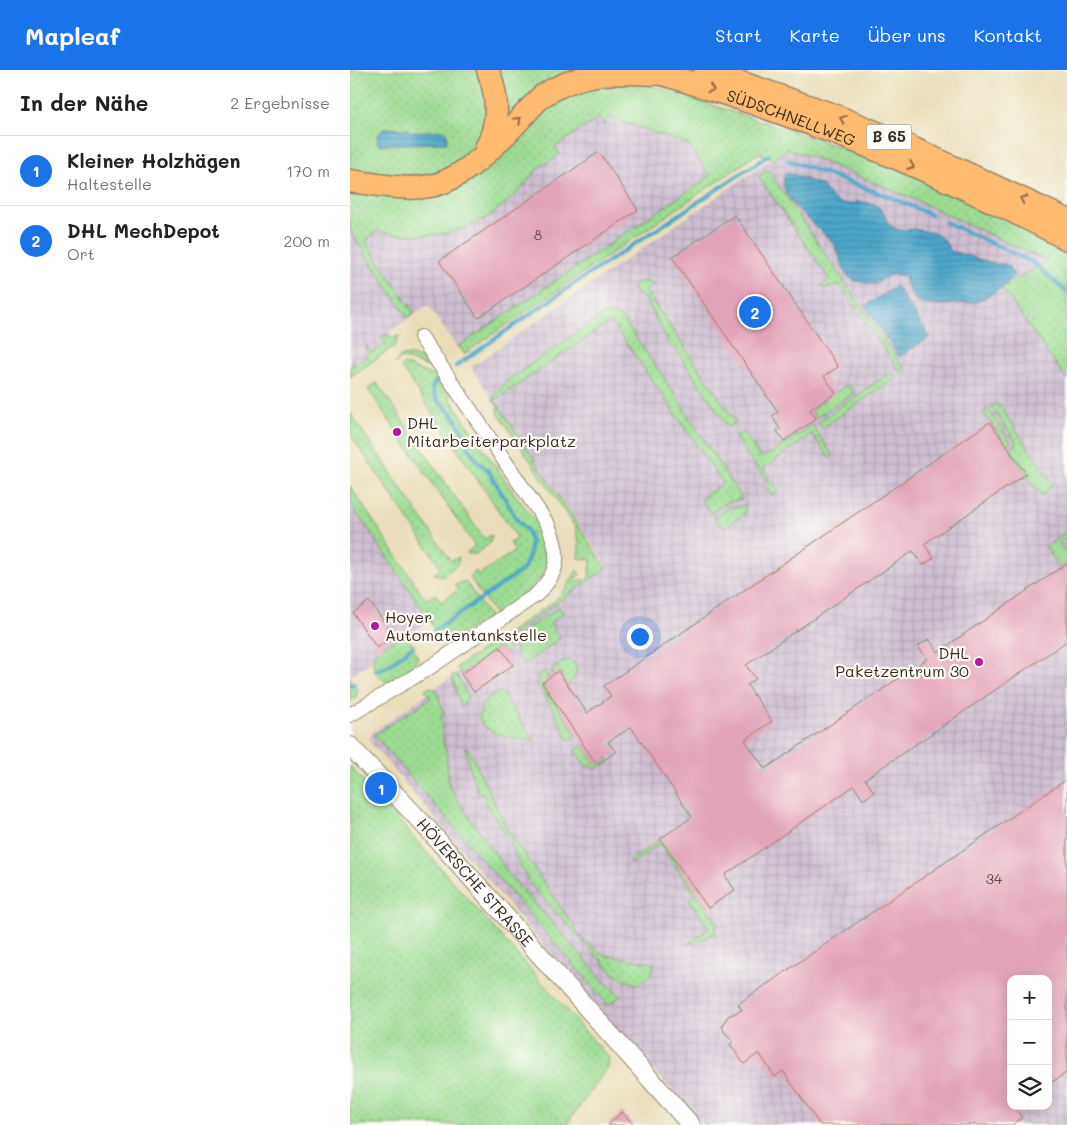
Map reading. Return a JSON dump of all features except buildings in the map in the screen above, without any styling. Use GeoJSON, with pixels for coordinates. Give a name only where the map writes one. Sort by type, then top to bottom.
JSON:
{"type":"FeatureCollection","features":[{"type":"Feature","properties":{"kind":"highway"},"geometry":{"type":"LineString","coordinates":[[483,154],[492,134],[496,113],[495,91],[488,70]]}},
{"type":"Feature","properties":{"kind":"highway","name":"SÜDSCHNELLWEG"},"geometry":{"type":"LineString","coordinates":[[705,70],[836,116],[899,142],[1067,220]]}},
{"type":"Feature","properties":{"kind":"highway","name":"SÜDSCHNELLWEG"},"geometry":{"type":"LineString","coordinates":[[350,181],[421,187],[431,186],[465,171],[555,85],[573,76],[592,71],[657,72],[746,101],[834,133],[958,186],[1067,239]]}},
{"type":"Feature","properties":{"kind":"street"},"geometry":{"type":"LineString","coordinates":[[350,715],[432,666],[536,596],[548,584],[555,569],[557,556],[555,542],[548,525],[421,336]]}},
{"type":"Feature","properties":{"kind":"street","name":"HÖVERSCHE STRASSE"},"geometry":{"type":"LineString","coordinates":[[350,746],[426,828],[691,1125]]}},
{"type":"Feature","properties":{"kind":"shaded area"},"geometry":{"type":"Polygon","coordinates":[[[574,107],[759,153],[458,349],[428,305],[392,330],[386,343],[350,367],[350,209],[574,107]]]}},
{"type":"Feature","properties":{"kind":"shaded area"},"geometry":{"type":"Polygon","coordinates":[[[786,149],[812,157],[909,197],[1023,248],[1067,272],[1067,1125],[704,1125],[608,1021],[369,741],[372,733],[607,566],[471,367],[786,149]]]}},
{"type":"Feature","properties":{"kind":"shaded area"},"geometry":{"type":"Polygon","coordinates":[[[350,503],[430,621],[350,676],[350,503]]]}},
{"type":"Feature","properties":{"kind":"green space"},"geometry":{"type":"Polygon","coordinates":[[[350,70],[482,70],[491,102],[479,144],[464,160],[435,174],[421,176],[350,171],[350,70]]]}},
{"type":"Feature","properties":{"kind":"green space"},"geometry":{"type":"Polygon","coordinates":[[[494,70],[573,70],[505,129],[494,70]]]}},
{"type":"Feature","properties":{"kind":"green space"},"geometry":{"type":"Polygon","coordinates":[[[635,80],[877,159],[1067,247],[1067,380],[1002,288],[1047,261],[909,197],[812,157],[787,149],[774,160],[759,153],[464,354],[459,346],[710,176],[688,144],[608,117],[605,126],[599,117],[555,147],[559,154],[540,167],[515,195],[483,220],[467,227],[433,235],[396,234],[376,231],[366,242],[414,313],[408,318],[350,231],[350,191],[415,197],[561,88],[635,80]]]}},
{"type":"Feature","properties":{"kind":"green space"},"geometry":{"type":"Polygon","coordinates":[[[768,170],[904,369],[900,372],[840,284],[827,288],[821,286],[830,280],[758,176],[768,170]]]}},
{"type":"Feature","properties":{"kind":"green space"},"geometry":{"type":"Polygon","coordinates":[[[641,281],[654,283],[645,290],[736,422],[728,427],[674,347],[671,348],[647,301],[632,289],[635,284],[641,281]]]}},
{"type":"Feature","properties":{"kind":"green space"},"geometry":{"type":"Polygon","coordinates":[[[604,314],[614,314],[623,319],[662,375],[742,499],[727,502],[711,513],[701,499],[723,483],[611,321],[500,397],[494,399],[606,568],[510,636],[508,633],[557,599],[577,570],[580,575],[575,578],[578,582],[583,579],[585,581],[589,577],[591,560],[578,558],[579,541],[575,527],[498,413],[498,407],[492,399],[508,380],[604,314]]]}},
{"type":"Feature","properties":{"kind":"green space"},"geometry":{"type":"Polygon","coordinates":[[[387,335],[395,338],[399,335],[396,345],[350,377],[350,367],[354,365],[350,357],[355,364],[370,354],[365,347],[367,346],[372,353],[386,343],[381,337],[387,335]]]}},
{"type":"Feature","properties":{"kind":"green space"},"geometry":{"type":"Polygon","coordinates":[[[408,355],[426,360],[432,367],[403,358],[394,364],[400,357],[408,355]]]}},
{"type":"Feature","properties":{"kind":"green space"},"geometry":{"type":"Polygon","coordinates":[[[404,364],[433,376],[438,372],[450,391],[450,398],[472,432],[516,496],[539,525],[545,542],[547,563],[540,579],[527,592],[496,616],[470,578],[476,571],[478,575],[515,551],[510,543],[517,538],[401,367],[404,364]]]}},
{"type":"Feature","properties":{"kind":"green space"},"geometry":{"type":"Polygon","coordinates":[[[890,373],[895,378],[822,428],[818,422],[890,373]]]}},
{"type":"Feature","properties":{"kind":"green space"},"geometry":{"type":"Polygon","coordinates":[[[377,383],[484,539],[492,535],[490,543],[476,554],[468,554],[467,552],[475,546],[368,389],[377,383]]]}},
{"type":"Feature","properties":{"kind":"green space"},"geometry":{"type":"Polygon","coordinates":[[[848,384],[854,393],[816,418],[810,410],[848,384]]]}},
{"type":"Feature","properties":{"kind":"green space"},"geometry":{"type":"Polygon","coordinates":[[[996,404],[1000,406],[1052,483],[1050,488],[1042,495],[1010,450],[1017,444],[991,406],[996,404]]]}},
{"type":"Feature","properties":{"kind":"green space"},"geometry":{"type":"Polygon","coordinates":[[[987,408],[1011,442],[1007,445],[984,413],[987,408]]]}},
{"type":"Feature","properties":{"kind":"green space"},"geometry":{"type":"Polygon","coordinates":[[[350,413],[451,561],[459,557],[457,565],[443,576],[434,574],[441,568],[350,434],[350,413]]]}},
{"type":"Feature","properties":{"kind":"green space"},"geometry":{"type":"Polygon","coordinates":[[[812,425],[833,456],[830,458],[812,434],[763,469],[778,492],[771,495],[767,489],[770,486],[735,437],[743,432],[761,458],[769,453],[770,455],[812,425]]]}},
{"type":"Feature","properties":{"kind":"green space"},"geometry":{"type":"Polygon","coordinates":[[[350,486],[426,600],[435,594],[441,602],[458,590],[455,585],[465,581],[491,619],[481,626],[476,625],[458,636],[458,642],[452,645],[440,642],[430,620],[350,503],[350,486]]]}},
{"type":"Feature","properties":{"kind":"green space"},"geometry":{"type":"Polygon","coordinates":[[[745,504],[745,514],[726,527],[720,525],[714,517],[729,507],[741,507],[745,504]]]}},
{"type":"Feature","properties":{"kind":"green space"},"geometry":{"type":"Polygon","coordinates":[[[1067,531],[1067,537],[1059,542],[1067,554],[1067,563],[1060,568],[1046,547],[1067,531]]]}},
{"type":"Feature","properties":{"kind":"green space"},"geometry":{"type":"Polygon","coordinates":[[[559,607],[563,613],[550,623],[561,638],[524,664],[518,656],[512,639],[559,607]]]}},
{"type":"Feature","properties":{"kind":"green space"},"geometry":{"type":"Polygon","coordinates":[[[401,637],[411,642],[418,658],[413,668],[391,682],[384,680],[374,667],[374,656],[382,647],[401,637]]]}},
{"type":"Feature","properties":{"kind":"green space"},"geometry":{"type":"Polygon","coordinates":[[[500,638],[509,650],[505,654],[500,647],[461,674],[457,667],[500,638]]]}},
{"type":"Feature","properties":{"kind":"green space"},"geometry":{"type":"Polygon","coordinates":[[[570,660],[576,666],[577,673],[568,686],[559,671],[554,675],[551,671],[563,661],[570,660]]]}},
{"type":"Feature","properties":{"kind":"green space"},"geometry":{"type":"Polygon","coordinates":[[[544,671],[549,678],[542,684],[576,734],[571,740],[568,740],[537,683],[539,675],[544,671]]]}},
{"type":"Feature","properties":{"kind":"green space"},"geometry":{"type":"Polygon","coordinates":[[[456,674],[468,696],[461,709],[452,675],[456,674]]]}},
{"type":"Feature","properties":{"kind":"green space"},"geometry":{"type":"Polygon","coordinates":[[[350,677],[358,690],[356,697],[350,701],[350,677]]]}},
{"type":"Feature","properties":{"kind":"green space"},"geometry":{"type":"Polygon","coordinates":[[[430,687],[437,690],[444,715],[441,716],[444,748],[446,748],[449,785],[454,795],[511,877],[604,981],[621,996],[608,1005],[374,735],[431,698],[425,689],[430,687]]]}},
{"type":"Feature","properties":{"kind":"green space"},"geometry":{"type":"Polygon","coordinates":[[[501,692],[533,741],[495,733],[486,728],[481,722],[479,715],[484,703],[493,695],[501,692]]]}},
{"type":"Feature","properties":{"kind":"green space"},"geometry":{"type":"Polygon","coordinates":[[[583,745],[597,765],[608,758],[609,761],[596,769],[586,766],[575,751],[583,745]]]}},
{"type":"Feature","properties":{"kind":"green space"},"geometry":{"type":"Polygon","coordinates":[[[466,748],[468,748],[506,827],[581,937],[600,953],[608,956],[654,963],[651,975],[638,984],[626,981],[612,972],[529,883],[510,844],[512,842],[484,801],[486,799],[483,794],[480,795],[470,771],[466,748]]]}},
{"type":"Feature","properties":{"kind":"green space"},"geometry":{"type":"Polygon","coordinates":[[[350,766],[609,1058],[608,1067],[566,1125],[350,1125],[350,766]]]}},
{"type":"Feature","properties":{"kind":"green space"},"geometry":{"type":"Polygon","coordinates":[[[661,840],[717,923],[715,933],[696,943],[687,944],[709,929],[689,899],[695,895],[660,844],[631,864],[629,861],[661,840]]]}},
{"type":"Feature","properties":{"kind":"water"},"geometry":{"type":"Polygon","coordinates":[[[384,128],[406,129],[412,132],[443,130],[447,133],[447,143],[380,145],[377,143],[378,134],[384,128]]]}},
{"type":"Feature","properties":{"kind":"water"},"geometry":{"type":"Polygon","coordinates":[[[790,173],[823,186],[831,197],[839,203],[851,204],[858,201],[874,204],[880,208],[889,224],[898,230],[914,229],[934,233],[944,240],[951,251],[1009,266],[1014,276],[1002,288],[977,302],[939,305],[922,304],[913,297],[903,276],[889,276],[876,284],[855,280],[847,274],[834,245],[801,212],[786,193],[783,184],[785,174],[790,173]]]}},
{"type":"Feature","properties":{"kind":"water"},"geometry":{"type":"Polygon","coordinates":[[[896,286],[930,337],[899,357],[865,306],[896,286]]]}},
{"type":"Feature","properties":{"kind":"waterway"},"geometry":{"type":"LineString","coordinates":[[456,366],[562,292],[769,155]]}},
{"type":"Feature","properties":{"kind":"waterway"},"geometry":{"type":"LineString","coordinates":[[788,160],[895,199],[931,215]]}},
{"type":"Feature","properties":{"kind":"waterway"},"geometry":{"type":"LineString","coordinates":[[945,222],[1032,262],[1067,292]]}},
{"type":"Feature","properties":{"kind":"waterway"},"geometry":{"type":"LineString","coordinates":[[434,631],[524,569],[531,543],[528,532],[518,521],[488,470],[478,462],[468,447],[467,440],[453,415],[436,399],[432,388],[436,381]]}},
{"type":"Feature","properties":{"kind":"waterway"},"geometry":{"type":"LineString","coordinates":[[376,671],[389,665],[413,646]]}},
{"type":"Feature","properties":{"kind":"waterway"},"geometry":{"type":"LineString","coordinates":[[350,686],[354,684]]}},
{"type":"Feature","properties":{"kind":"place","name":"DHL MechDepot"},"geometry":{"type":"Point","coordinates":[755,312]}},
{"type":"Feature","properties":{"kind":"place","name":"DHL Mitarbeiterparkplatz"},"geometry":{"type":"Point","coordinates":[397,432]}},
{"type":"Feature","properties":{"kind":"place","name":"Hoyer Automatentankstelle"},"geometry":{"type":"Point","coordinates":[375,626]}},
{"type":"Feature","properties":{"kind":"place","name":"DHL Paketzentrum 30"},"geometry":{"type":"Point","coordinates":[979,662]}},
{"type":"Feature","properties":{"kind":"place","name":"Kleiner Holzhägen"},"geometry":{"type":"Point","coordinates":[381,788]}}]}
